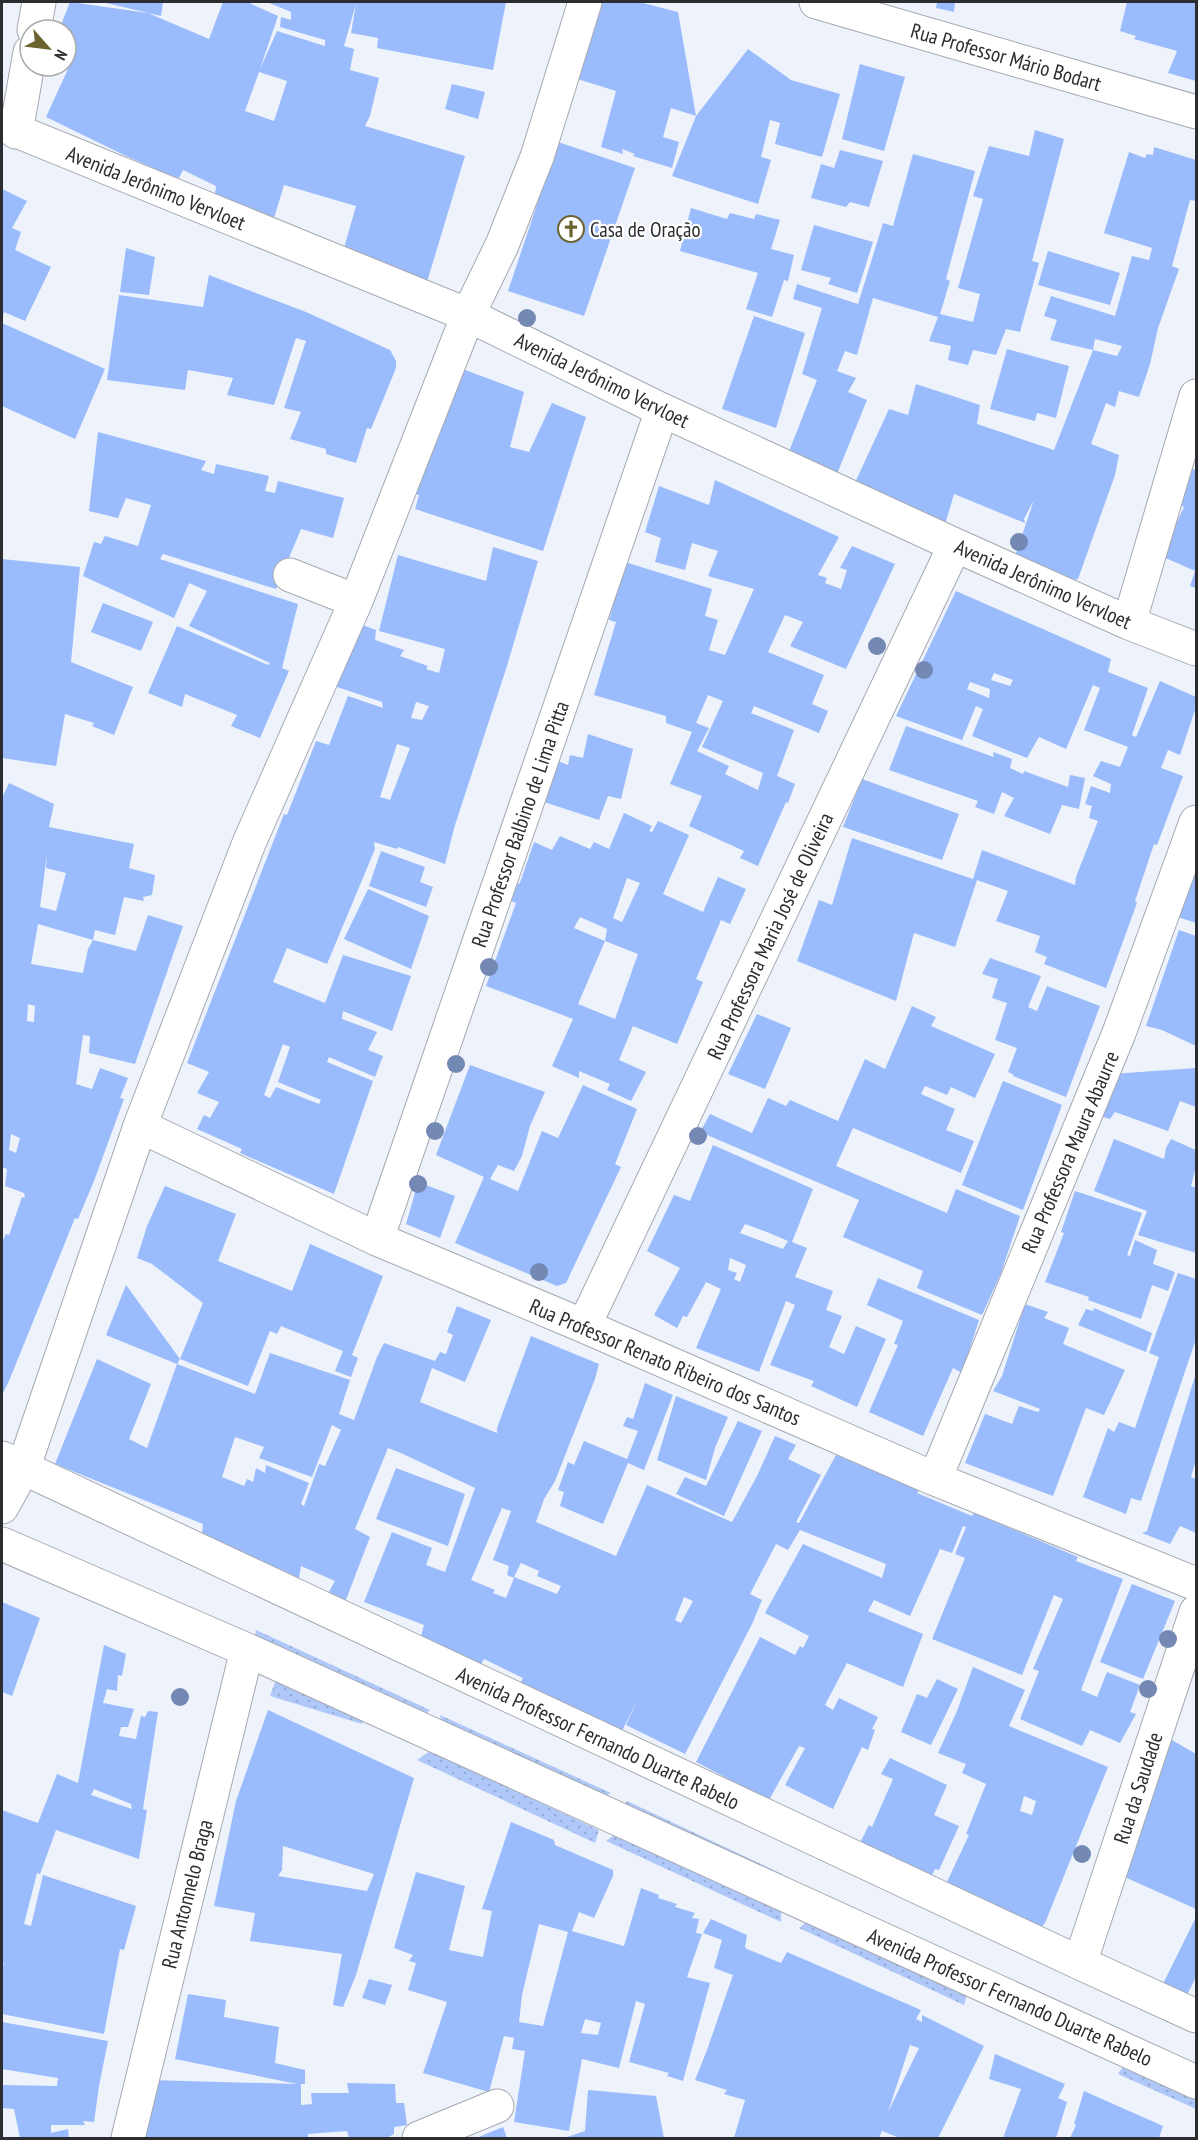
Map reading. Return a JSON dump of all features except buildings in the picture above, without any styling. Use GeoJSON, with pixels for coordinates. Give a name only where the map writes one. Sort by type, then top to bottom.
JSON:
{"type":"FeatureCollection","features":[{"type":"Feature","properties":{"kind":"street"},"geometry":{"type":"LineString","coordinates":[[36,18],[39,2]]}},
{"type":"Feature","properties":{"kind":"street"},"geometry":{"type":"LineString","coordinates":[[2,1507],[12,1464],[249,843],[356,601],[468,315],[502,245],[537,157],[585,2]]}},
{"type":"Feature","properties":{"kind":"street","name":"Rua Professor Mário Bodart"},"geometry":{"type":"LineString","coordinates":[[816,2],[1197,112]]}},
{"type":"Feature","properties":{"kind":"street"},"geometry":{"type":"LineString","coordinates":[[9,128],[23,78]]}},
{"type":"Feature","properties":{"kind":"street","name":"Avenida Jerônimo Vervloet"},"geometry":{"type":"LineString","coordinates":[[9,128],[468,315],[662,410],[955,545],[1129,623],[1197,649]]}},
{"type":"Feature","properties":{"kind":"street"},"geometry":{"type":"LineString","coordinates":[[1129,623],[1197,396]]}},
{"type":"Feature","properties":{"kind":"street","name":"Rua Professor Balbino de Lima Pitta"},"geometry":{"type":"LineString","coordinates":[[377,1239],[662,410]]}},
{"type":"Feature","properties":{"kind":"street","name":"Rua Professora Maria José de Oliveira"},"geometry":{"type":"LineString","coordinates":[[584,1326],[955,545]]}},
{"type":"Feature","properties":{"kind":"street"},"geometry":{"type":"LineString","coordinates":[[290,575],[356,601]]}},
{"type":"Feature","properties":{"kind":"street","name":"Rua Professora Maura Abaurre"},"geometry":{"type":"LineString","coordinates":[[935,1479],[1119,1033],[1197,822]]}},
{"type":"Feature","properties":{"kind":"street","name":"Rua Professor Renato Ribeiro dos Santos"},"geometry":{"type":"LineString","coordinates":[[140,1126],[377,1239],[584,1326],[935,1479],[1197,1584]]}},
{"type":"Feature","properties":{"kind":"street","name":"Avenida Professor Fernando Duarte Rabelo"},"geometry":{"type":"LineString","coordinates":[[12,1464],[1080,1964],[1197,2016]]}},
{"type":"Feature","properties":{"kind":"street","name":"Avenida Professor Fernando Duarte Rabelo"},"geometry":{"type":"LineString","coordinates":[[2,1544],[247,1650],[1197,2082]]}},
{"type":"Feature","properties":{"kind":"street","name":"Rua da Saudade"},"geometry":{"type":"LineString","coordinates":[[1080,1964],[1197,1612]]}},
{"type":"Feature","properties":{"kind":"street","name":"Rua Antonnelo Braga"},"geometry":{"type":"LineString","coordinates":[[128,2139],[247,1650]]}},
{"type":"Feature","properties":{"kind":"street"},"geometry":{"type":"LineString","coordinates":[[419,2139],[497,2106]]}},
{"type":"Feature","properties":{"kind":"shaded area"},"geometry":{"type":"Polygon","coordinates":[[[256,1630],[430,1710],[424,1716],[255,1638],[256,1630]]]}},
{"type":"Feature","properties":{"kind":"shaded area"},"geometry":{"type":"Polygon","coordinates":[[[279,1671],[367,1711],[362,1724],[270,1696],[279,1671]]]}},
{"type":"Feature","properties":{"kind":"shaded area"},"geometry":{"type":"Polygon","coordinates":[[[440,1715],[611,1793],[604,1800],[442,1724],[440,1715]]]}},
{"type":"Feature","properties":{"kind":"shaded area"},"geometry":{"type":"Polygon","coordinates":[[[430,1751],[599,1830],[595,1843],[417,1760],[430,1751]]]}},
{"type":"Feature","properties":{"kind":"shaded area"},"geometry":{"type":"Polygon","coordinates":[[[627,1801],[782,1874],[788,1884],[625,1804],[627,1801]]]}},
{"type":"Feature","properties":{"kind":"shaded area"},"geometry":{"type":"Polygon","coordinates":[[[619,1832],[781,1908],[781,1922],[606,1841],[619,1832]]]}},
{"type":"Feature","properties":{"kind":"shaded area"},"geometry":{"type":"Polygon","coordinates":[[[811,1918],[967,1995],[964,2005],[799,1928],[811,1918]]]}},
{"type":"Feature","properties":{"kind":"shaded area"},"geometry":{"type":"Polygon","coordinates":[[[1129,2066],[1196,2094],[1196,2109],[1118,2074],[1122,2068],[1129,2066]]]}},
{"type":"Feature","properties":{"kind":"place","name":"Casa de Oração"},"geometry":{"type":"Point","coordinates":[571,229]}}]}
